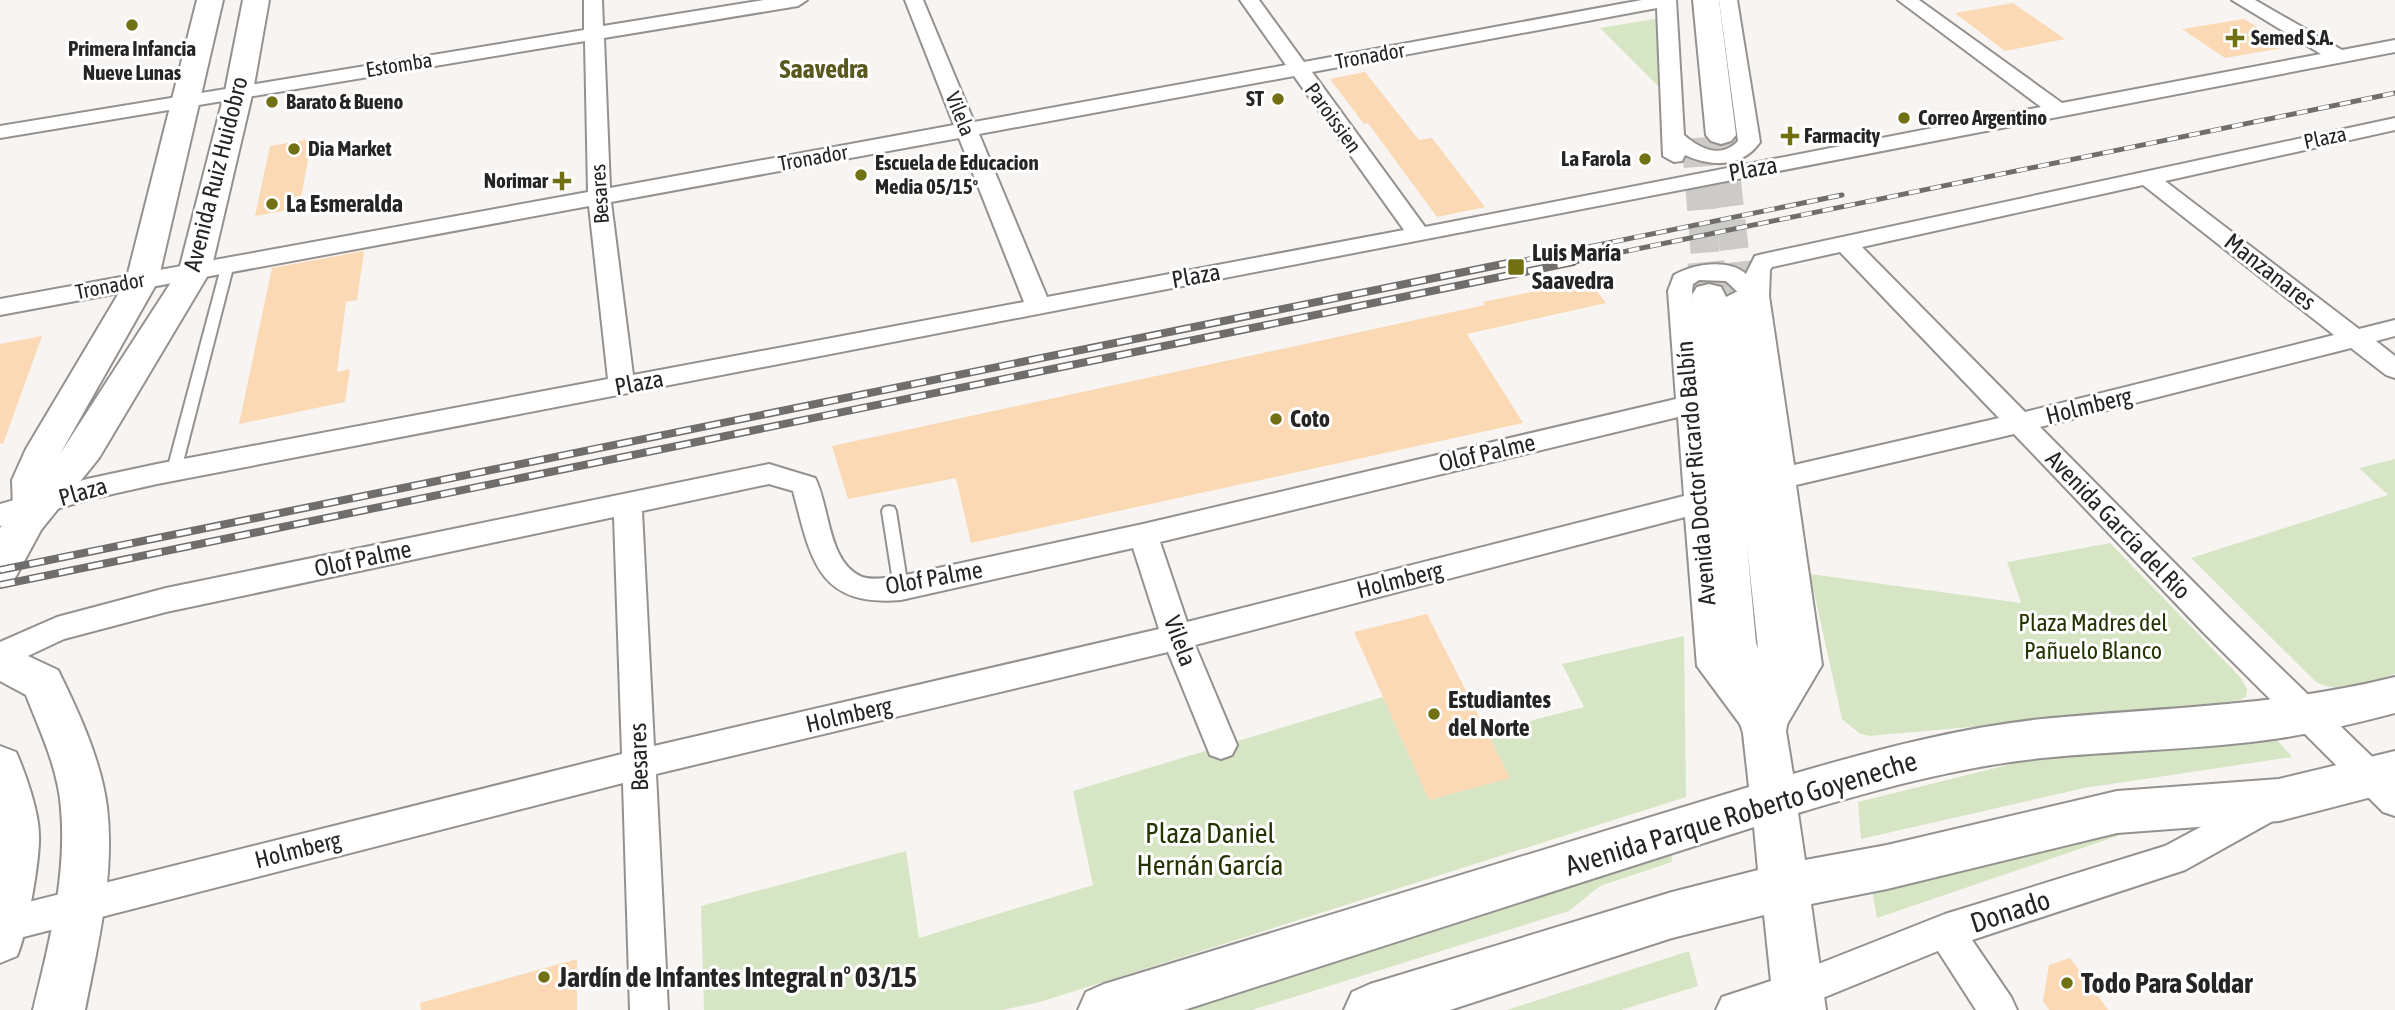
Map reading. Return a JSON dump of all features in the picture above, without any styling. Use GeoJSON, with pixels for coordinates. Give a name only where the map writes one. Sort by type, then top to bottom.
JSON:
{"type":"FeatureCollection","features":[{"type":"Feature","properties":{"kind":"main road","name":"Avenida Ruiz Huidobro"},"geometry":{"type":"LineString","coordinates":[[0,569],[15,534],[16,512],[39,459],[142,281],[210,0]]}},
{"type":"Feature","properties":{"kind":"main road","name":"Avenida Ruiz Huidobro"},"geometry":{"type":"LineString","coordinates":[[16,512],[71,470],[212,267],[239,92],[257,0]]}},
{"type":"Feature","properties":{"kind":"main road"},"geometry":{"type":"LineString","coordinates":[[1672,0],[1697,135]]}},
{"type":"Feature","properties":{"kind":"main road"},"geometry":{"type":"LineString","coordinates":[[1697,135],[1706,0]]}},
{"type":"Feature","properties":{"kind":"main road"},"geometry":{"type":"LineString","coordinates":[[1735,298],[1779,651],[1765,733]]}},
{"type":"Feature","properties":{"kind":"main road"},"geometry":{"type":"LineString","coordinates":[[0,658],[43,683],[74,760],[84,808],[82,905],[60,1010]]}},
{"type":"Feature","properties":{"kind":"main road","name":"Avenida Parque Roberto Goyeneche"},"geometry":{"type":"LineString","coordinates":[[1104,1010],[1775,801],[1923,758],[1990,744],[2070,734],[2309,717],[2395,695]]}},
{"type":"Feature","properties":{"kind":"main road","name":"Avenida Doctor Ricardo Balbín"},"geometry":{"type":"LineString","coordinates":[[1765,733],[1799,1000]]}},
{"type":"Feature","properties":{"kind":"main road"},"geometry":{"type":"LineString","coordinates":[[0,766],[16,834],[1,930]]}},
{"type":"Feature","properties":{"kind":"main road"},"geometry":{"type":"LineString","coordinates":[[1370,1010],[1672,915],[1786,886],[1887,867],[2117,811],[2279,800],[2387,783]]}},
{"type":"Feature","properties":{"kind":"street","name":"Besares"},"geometry":{"type":"LineString","coordinates":[[593,0],[599,198],[622,386]]}},
{"type":"Feature","properties":{"kind":"street","name":"Estomba"},"geometry":{"type":"LineString","coordinates":[[0,132],[799,0]]}},
{"type":"Feature","properties":{"kind":"street","name":"Vilela"},"geometry":{"type":"LineString","coordinates":[[914,0],[1038,305]]}},
{"type":"Feature","properties":{"kind":"street","name":"Paroissien"},"geometry":{"type":"LineString","coordinates":[[1250,0],[1297,69],[1419,235]]}},
{"type":"Feature","properties":{"kind":"street"},"geometry":{"type":"LineString","coordinates":[[1576,0],[1592,15]]}},
{"type":"Feature","properties":{"kind":"street","name":"Tronador"},"geometry":{"type":"LineString","coordinates":[[0,307],[1672,0]]}},
{"type":"Feature","properties":{"kind":"street"},"geometry":{"type":"LineString","coordinates":[[1728,0],[1749,142],[1763,154],[1792,162]]}},
{"type":"Feature","properties":{"kind":"street"},"geometry":{"type":"LineString","coordinates":[[1907,0],[2060,112]]}},
{"type":"Feature","properties":{"kind":"street"},"geometry":{"type":"LineString","coordinates":[[2241,0],[2340,57]]}},
{"type":"Feature","properties":{"kind":"street","name":"Plaza"},"geometry":{"type":"LineString","coordinates":[[16,512],[87,489],[174,470],[1419,235],[1674,183],[2060,112],[2395,46]]}},
{"type":"Feature","properties":{"kind":"street","name":"Plaza"},"geometry":{"type":"LineString","coordinates":[[1735,298],[1763,261],[2144,176],[2395,124]]}},
{"type":"Feature","properties":{"kind":"street"},"geometry":{"type":"LineString","coordinates":[[1697,135],[1683,146],[1713,158],[1731,157],[1743,150],[1749,142]]}},
{"type":"Feature","properties":{"kind":"street"},"geometry":{"type":"LineString","coordinates":[[1674,183],[1697,135]]}},
{"type":"Feature","properties":{"kind":"street","name":"Manzanares"},"geometry":{"type":"LineString","coordinates":[[2144,176],[2395,369]]}},
{"type":"Feature","properties":{"kind":"street","name":"Avenida García del Río"},"geometry":{"type":"LineString","coordinates":[[1846,244],[2309,717],[2387,783]]}},
{"type":"Feature","properties":{"kind":"street","name":"Avenida Doctor Ricardo Balbín"},"geometry":{"type":"LineString","coordinates":[[1735,298],[1733,275],[1694,273],[1682,280],[1680,291],[1713,666],[1765,733]]}},
{"type":"Feature","properties":{"kind":"street"},"geometry":{"type":"LineString","coordinates":[[1735,298],[1782,478],[1807,665],[1765,733]]}},
{"type":"Feature","properties":{"kind":"street","name":"Holmberg"},"geometry":{"type":"LineString","coordinates":[[1782,478],[2020,424],[2357,340],[2395,328]]}},
{"type":"Feature","properties":{"kind":"street","name":"Olof Palme"},"geometry":{"type":"LineString","coordinates":[[0,658],[57,629],[166,600],[769,474],[787,477],[805,485],[832,571],[847,583],[862,589],[901,588],[1143,535],[1690,405]]}},
{"type":"Feature","properties":{"kind":"street","name":"Besares"},"geometry":{"type":"LineString","coordinates":[[628,503],[649,1010]]}},
{"type":"Feature","properties":{"kind":"street","name":"Holmberg"},"geometry":{"type":"LineString","coordinates":[[1,930],[82,905],[639,764],[1177,637],[1698,503]]}},
{"type":"Feature","properties":{"kind":"street","name":"Vilela"},"geometry":{"type":"LineString","coordinates":[[1143,535],[1177,637],[1221,746]]}},
{"type":"Feature","properties":{"kind":"street","name":"Donado"},"geometry":{"type":"LineString","coordinates":[[1735,1010],[1799,1000],[1945,931],[2173,859],[2279,800]]}},
{"type":"Feature","properties":{"kind":"street"},"geometry":{"type":"LineString","coordinates":[[1945,931],[1998,1010]]}},
{"type":"Feature","properties":{"kind":"lane"},"geometry":{"type":"LineString","coordinates":[[174,470],[212,267]]}},
{"type":"Feature","properties":{"kind":"lane"},"geometry":{"type":"LineString","coordinates":[[890,511],[901,588]]}},
{"type":"Feature","properties":{"kind":"green space"},"geometry":{"type":"Polygon","coordinates":[[[1660,18],[1667,95],[1600,28],[1660,18]]]}},
{"type":"Feature","properties":{"kind":"green space"},"geometry":{"type":"Polygon","coordinates":[[[2395,459],[2395,674],[2346,688],[2326,686],[2316,682],[2191,558],[2388,495],[2359,468],[2395,459]]]}},
{"type":"Feature","properties":{"kind":"green space","name":"Plaza Madres del Pañuelo Blanco"},"geometry":{"type":"Polygon","coordinates":[[[2110,543],[2241,678],[2247,689],[2246,697],[2228,704],[1869,736],[1859,733],[1842,719],[1810,574],[2021,603],[2007,562],[2110,543]]]}},
{"type":"Feature","properties":{"kind":"green space","name":"Plaza Daniel Hernán García"},"geometry":{"type":"Polygon","coordinates":[[[1684,636],[1686,797],[1040,1002],[1002,1010],[704,1010],[701,906],[906,851],[919,938],[1093,885],[1073,791],[1383,697],[1429,800],[1509,778],[1487,732],[1584,707],[1562,664],[1684,636]]]}},
{"type":"Feature","properties":{"kind":"green space"},"geometry":{"type":"Polygon","coordinates":[[[2276,739],[2292,757],[2084,788],[1861,839],[1858,802],[2048,755],[2276,739]]]}},
{"type":"Feature","properties":{"kind":"green space"},"geometry":{"type":"Polygon","coordinates":[[[2113,828],[2138,829],[1877,918],[1872,890],[2113,828]]]}},
{"type":"Feature","properties":{"kind":"green space"},"geometry":{"type":"Polygon","coordinates":[[[1672,853],[1672,862],[1600,886],[1569,911],[1252,1010],[1171,1010],[1672,853]]]}},
{"type":"Feature","properties":{"kind":"green space"},"geometry":{"type":"Polygon","coordinates":[[[1689,951],[1698,986],[1621,1010],[1507,1010],[1689,951]]]}},
{"type":"Feature","properties":{"kind":"building"},"geometry":{"type":"Polygon","coordinates":[[[2013,3],[2065,39],[2005,51],[1955,13],[2013,3]]]}},
{"type":"Feature","properties":{"kind":"building","name":"Semed S.A."},"geometry":{"type":"Polygon","coordinates":[[[2244,19],[2288,47],[2225,58],[2182,29],[2244,19]]]}},
{"type":"Feature","properties":{"kind":"building"},"geometry":{"type":"Polygon","coordinates":[[[1365,72],[1419,140],[1432,138],[1485,207],[1437,217],[1368,123],[1364,124],[1330,79],[1365,72]]]}},
{"type":"Feature","properties":{"kind":"building"},"geometry":{"type":"Polygon","coordinates":[[[312,139],[299,208],[255,216],[270,146],[312,139]]]}},
{"type":"Feature","properties":{"kind":"building"},"geometry":{"type":"Polygon","coordinates":[[[364,251],[357,300],[346,302],[337,372],[350,369],[345,402],[239,424],[272,268],[364,251]]]}},
{"type":"Feature","properties":{"kind":"building"},"geometry":{"type":"Polygon","coordinates":[[[1588,280],[1606,303],[1467,334],[1523,423],[971,543],[956,478],[848,499],[832,446],[1485,305],[1483,302],[1588,280]]]}},
{"type":"Feature","properties":{"kind":"building"},"geometry":{"type":"Polygon","coordinates":[[[42,336],[3,444],[0,443],[0,344],[42,336]]]}},
{"type":"Feature","properties":{"kind":"building","name":"Estudiantes del Norte"},"geometry":{"type":"Polygon","coordinates":[[[1427,614],[1510,778],[1429,800],[1354,632],[1427,614]]]}},
{"type":"Feature","properties":{"kind":"building","name":"Todo Para Soldar"},"geometry":{"type":"Polygon","coordinates":[[[2070,958],[2108,1010],[2049,1010],[2043,1001],[2049,965],[2070,958]]]}},
{"type":"Feature","properties":{"kind":"building","name":"Jardín de Infantes Integral n° 03/15"},"geometry":{"type":"Polygon","coordinates":[[[577,959],[577,1010],[421,1010],[420,1003],[577,959]]]}},
{"type":"Feature","properties":{"kind":"tunnel"},"geometry":{"type":"LineString","coordinates":[[1721,135],[1736,264]]}},
{"type":"Feature","properties":{"kind":"tunnel"},"geometry":{"type":"LineString","coordinates":[[1696,138],[1706,264]]}},
{"type":"Feature","properties":{"kind":"tunnel"},"geometry":{"type":"LineString","coordinates":[[1706,262],[1709,295]]}},
{"type":"Feature","properties":{"kind":"tunnel"},"geometry":{"type":"LineString","coordinates":[[1736,262],[1740,301]]}},
{"type":"Feature","properties":{"kind":"railway"},"geometry":{"type":"LineString","coordinates":[[1564,264],[2395,93]]}},
{"type":"Feature","properties":{"kind":"railway"},"geometry":{"type":"LineString","coordinates":[[1505,264],[1842,195]]}},
{"type":"Feature","properties":{"kind":"railway"},"geometry":{"type":"LineString","coordinates":[[0,570],[1513,262]]}},
{"type":"Feature","properties":{"kind":"railway"},"geometry":{"type":"LineString","coordinates":[[0,585],[1573,262]]}},
{"type":"Feature","properties":{"kind":"place","name":"Primera Infancia Nueve Lunas"},"geometry":{"type":"Point","coordinates":[132,25]}},
{"type":"Feature","properties":{"kind":"place","name":"Semed S.A."},"geometry":{"type":"Point","coordinates":[2235,38]}},
{"type":"Feature","properties":{"kind":"place","name":"ST"},"geometry":{"type":"Point","coordinates":[1278,99]}},
{"type":"Feature","properties":{"kind":"place","name":"Barato & Bueno"},"geometry":{"type":"Point","coordinates":[272,102]}},
{"type":"Feature","properties":{"kind":"place","name":"Correo Argentino"},"geometry":{"type":"Point","coordinates":[1904,118]}},
{"type":"Feature","properties":{"kind":"place","name":"Farmacity"},"geometry":{"type":"Point","coordinates":[1790,136]}},
{"type":"Feature","properties":{"kind":"place","name":"Dia Market"},"geometry":{"type":"Point","coordinates":[294,149]}},
{"type":"Feature","properties":{"kind":"place","name":"La Farola"},"geometry":{"type":"Point","coordinates":[1645,159]}},
{"type":"Feature","properties":{"kind":"place","name":"Escuela de Educacion Media 05/15°"},"geometry":{"type":"Point","coordinates":[861,175]}},
{"type":"Feature","properties":{"kind":"place","name":"Norimar"},"geometry":{"type":"Point","coordinates":[562,181]}},
{"type":"Feature","properties":{"kind":"place","name":"La Esmeralda"},"geometry":{"type":"Point","coordinates":[272,204]}},
{"type":"Feature","properties":{"kind":"place","name":"Luis María Saavedra"},"geometry":{"type":"Point","coordinates":[1516,267]}},
{"type":"Feature","properties":{"kind":"place","name":"Coto"},"geometry":{"type":"Point","coordinates":[1276,419]}},
{"type":"Feature","properties":{"kind":"place","name":"Estudiantes del Norte"},"geometry":{"type":"Point","coordinates":[1434,714]}},
{"type":"Feature","properties":{"kind":"place","name":"Jardín de Infantes Integral n° 03/15"},"geometry":{"type":"Point","coordinates":[544,977]}},
{"type":"Feature","properties":{"kind":"place","name":"Todo Para Soldar"},"geometry":{"type":"Point","coordinates":[2067,983]}},
{"type":"Feature","properties":{"kind":"district","name":"Saavedra"},"geometry":{"type":"Point","coordinates":[824,69]}}]}
